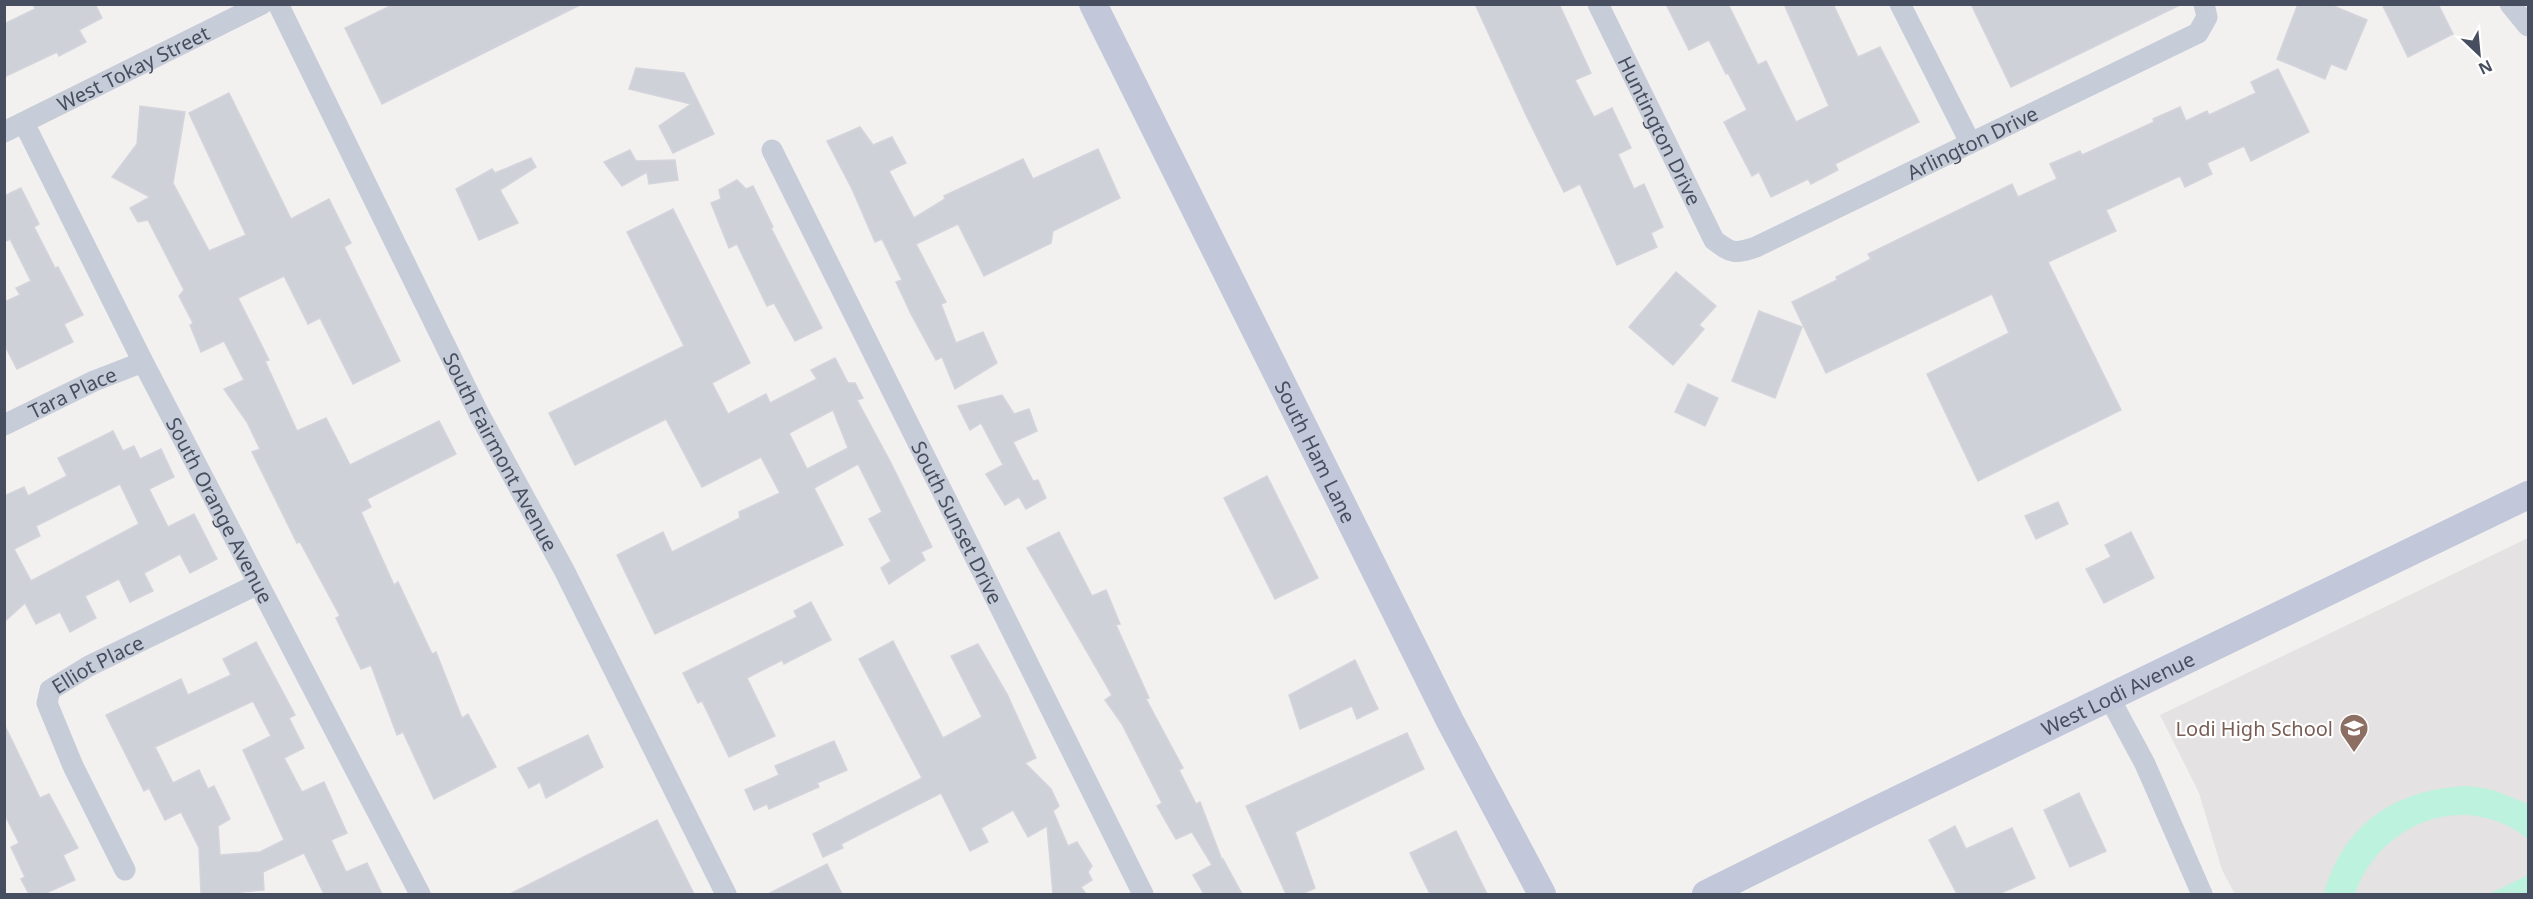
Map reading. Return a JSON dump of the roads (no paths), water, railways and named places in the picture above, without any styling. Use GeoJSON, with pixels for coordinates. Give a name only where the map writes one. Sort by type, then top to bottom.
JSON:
{"type":"FeatureCollection","features":[{"type":"Feature","properties":{"kind":"main road","name":"South Ham Lane"},"geometry":{"type":"LineString","coordinates":[[1093,4],[1450,721],[1542,894]]}},
{"type":"Feature","properties":{"kind":"main road","name":"West Lodi Avenue"},"geometry":{"type":"LineString","coordinates":[[1706,894],[2529,495]]}},
{"type":"Feature","properties":{"kind":"street","name":"West Tokay Street"},"geometry":{"type":"LineString","coordinates":[[4,132],[262,4]]}},
{"type":"Feature","properties":{"kind":"street","name":"South Fairmont Avenue"},"geometry":{"type":"LineString","coordinates":[[278,4],[479,414],[564,570],[726,894]]}},
{"type":"Feature","properties":{"kind":"street","name":"Huntington Drive"},"geometry":{"type":"LineString","coordinates":[[1598,4],[1714,240],[1728,251]]}},
{"type":"Feature","properties":{"kind":"street"},"geometry":{"type":"LineString","coordinates":[[1900,4],[1970,142]]}},
{"type":"Feature","properties":{"kind":"street"},"geometry":{"type":"LineString","coordinates":[[2511,4],[2529,26]]}},
{"type":"Feature","properties":{"kind":"street","name":"Arlington Drive"},"geometry":{"type":"LineString","coordinates":[[1728,251],[1738,253],[1756,247],[1970,142],[2147,59],[2198,33],[2205,11]]}},
{"type":"Feature","properties":{"kind":"street","name":"South Orange Avenue"},"geometry":{"type":"LineString","coordinates":[[24,123],[143,362],[420,894]]}},
{"type":"Feature","properties":{"kind":"street","name":"South Sunset Drive"},"geometry":{"type":"LineString","coordinates":[[772,150],[1143,894]]}},
{"type":"Feature","properties":{"kind":"street","name":"Tara Place"},"geometry":{"type":"LineString","coordinates":[[4,425],[94,381],[143,362]]}},
{"type":"Feature","properties":{"kind":"street","name":"Elliot Place"},"geometry":{"type":"LineString","coordinates":[[125,870],[74,766],[47,703],[50,690],[89,666],[258,584]]}},
{"type":"Feature","properties":{"kind":"street"},"geometry":{"type":"LineString","coordinates":[[2109,697],[2145,764],[2202,894]]}},
{"type":"Feature","properties":{"kind":"place","name":"Lodi High School"},"geometry":{"type":"Point","coordinates":[2354,754]}}]}
